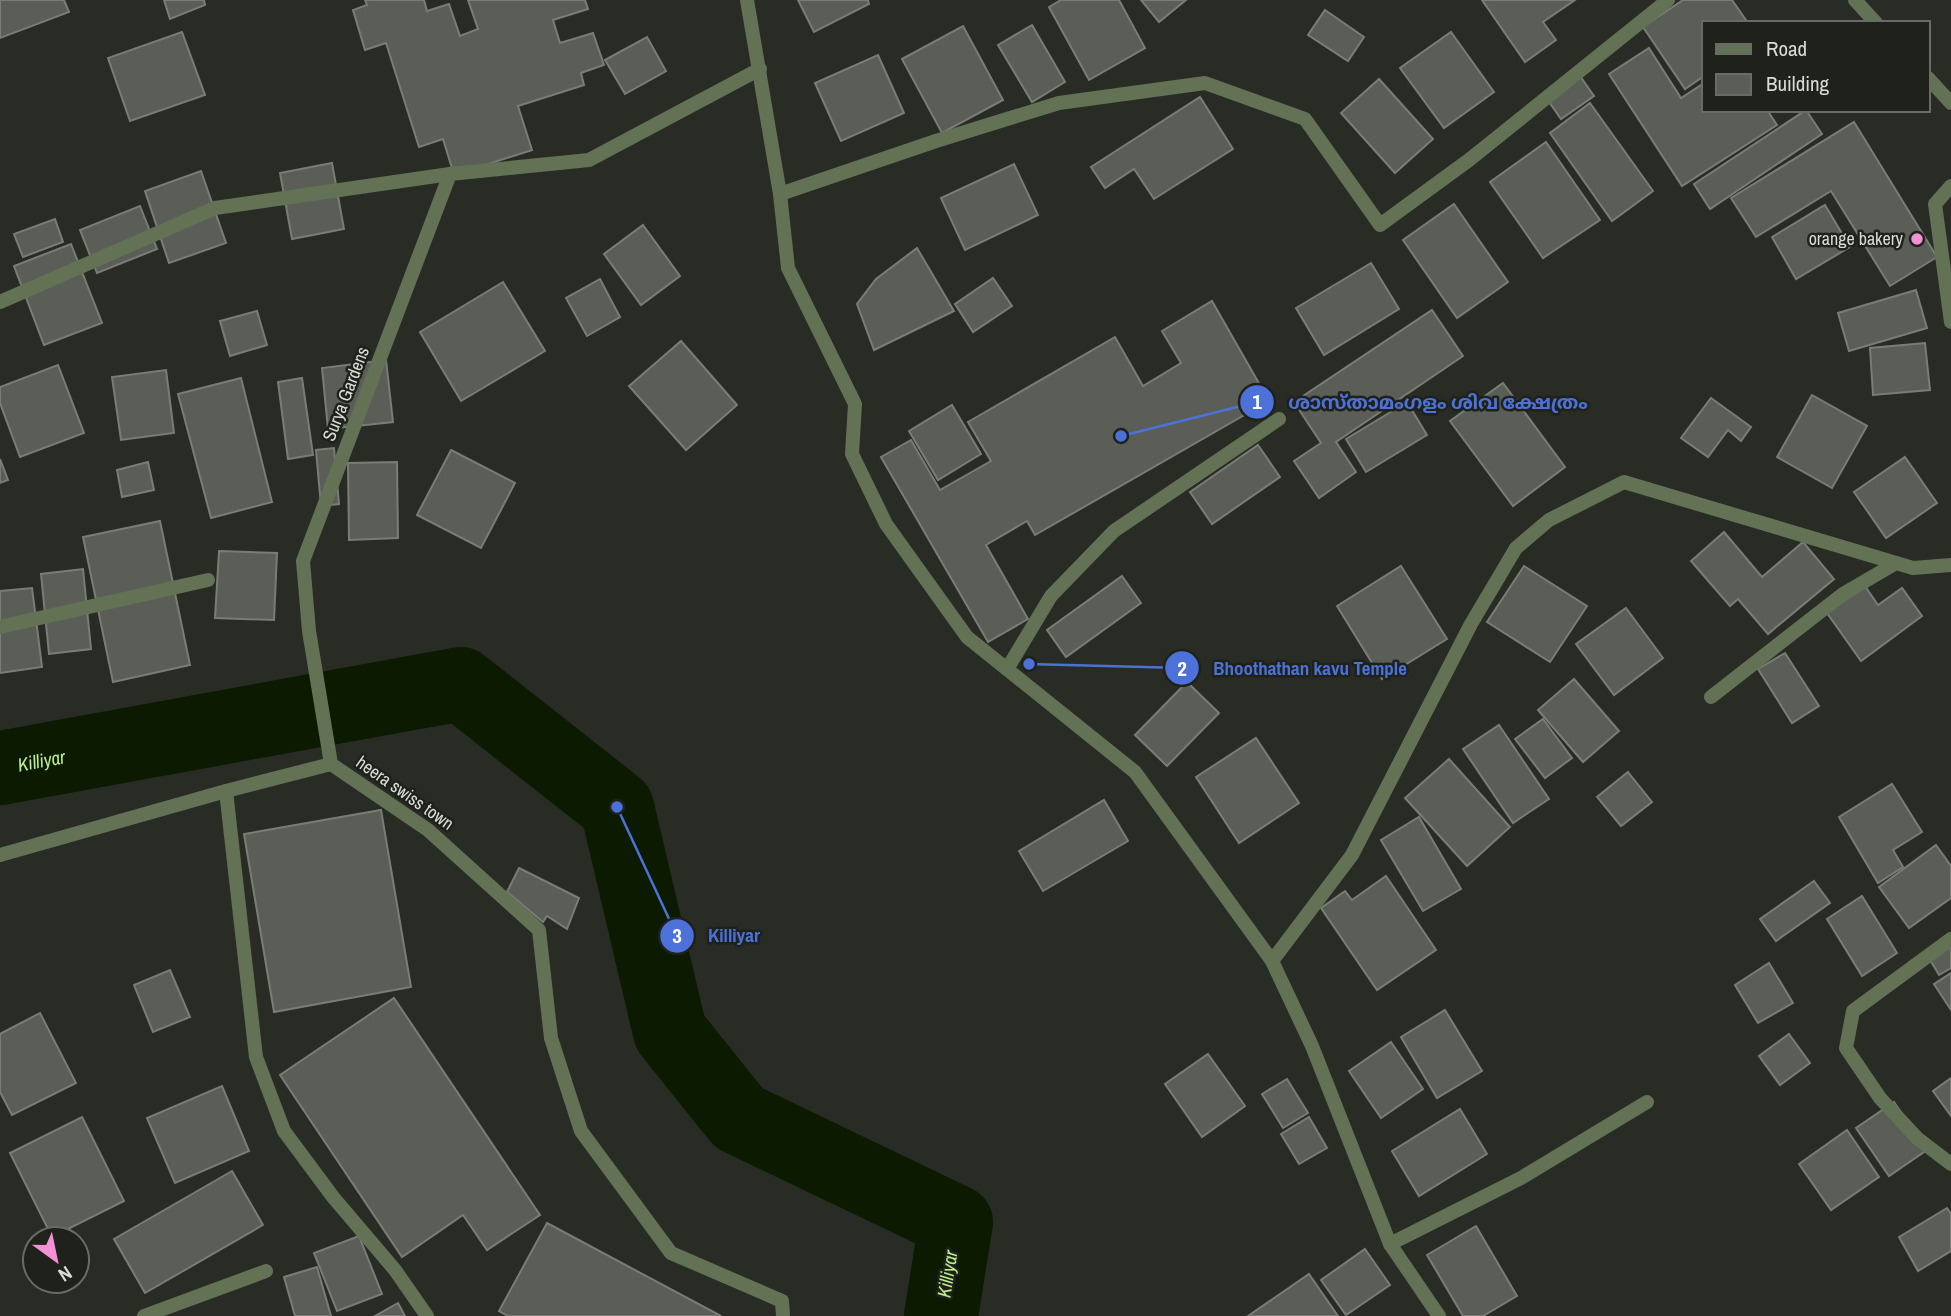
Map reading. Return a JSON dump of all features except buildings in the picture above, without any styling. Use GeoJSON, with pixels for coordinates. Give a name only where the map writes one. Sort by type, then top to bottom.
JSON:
{"type":"FeatureCollection","features":[{"type":"Feature","properties":{"kind":"street"},"geometry":{"type":"LineString","coordinates":[[747,0],[780,194],[788,268],[855,404],[852,454],[886,524],[968,636],[1135,772],[1272,961],[1312,1046],[1390,1244],[1439,1316]]}},
{"type":"Feature","properties":{"kind":"street"},"geometry":{"type":"LineString","coordinates":[[780,194],[1059,103],[1205,83],[1305,119],[1380,225],[1469,160],[1668,0]]}},
{"type":"Feature","properties":{"kind":"street"},"geometry":{"type":"LineString","coordinates":[[1855,0],[1874,21]]}},
{"type":"Feature","properties":{"kind":"street"},"geometry":{"type":"LineString","coordinates":[[0,302],[215,208],[450,174],[589,160],[760,69]]}},
{"type":"Feature","properties":{"kind":"street"},"geometry":{"type":"LineString","coordinates":[[1930,80],[1951,103]]}},
{"type":"Feature","properties":{"kind":"street","name":"Surya Gardens"},"geometry":{"type":"LineString","coordinates":[[331,764],[309,631],[303,561],[450,174]]}},
{"type":"Feature","properties":{"kind":"street"},"geometry":{"type":"LineString","coordinates":[[1951,186],[1935,204],[1951,322]]}},
{"type":"Feature","properties":{"kind":"street"},"geometry":{"type":"LineString","coordinates":[[1007,669],[1051,596],[1115,531],[1279,419]]}},
{"type":"Feature","properties":{"kind":"street"},"geometry":{"type":"LineString","coordinates":[[1272,961],[1352,855],[1471,624],[1516,548],[1549,520],[1624,482],[1913,568],[1951,565]]}},
{"type":"Feature","properties":{"kind":"street"},"geometry":{"type":"LineString","coordinates":[[1711,698],[1843,594],[1896,563]]}},
{"type":"Feature","properties":{"kind":"street"},"geometry":{"type":"LineString","coordinates":[[0,627],[208,580]]}},
{"type":"Feature","properties":{"kind":"street","name":"heera swiss town"},"geometry":{"type":"LineString","coordinates":[[0,855],[331,764],[428,830],[539,930],[551,1038],[581,1131],[671,1253],[782,1301],[783,1316]]}},
{"type":"Feature","properties":{"kind":"street"},"geometry":{"type":"LineString","coordinates":[[226,791],[256,1057],[284,1131],[333,1197],[395,1270],[427,1316]]}},
{"type":"Feature","properties":{"kind":"street"},"geometry":{"type":"LineString","coordinates":[[1951,939],[1853,1011],[1846,1048],[1880,1098],[1917,1139],[1951,1164]]}},
{"type":"Feature","properties":{"kind":"street"},"geometry":{"type":"LineString","coordinates":[[1390,1244],[1521,1178],[1647,1102]]}},
{"type":"Feature","properties":{"kind":"street"},"geometry":{"type":"LineString","coordinates":[[144,1316],[265,1271]]}},
{"type":"Feature","properties":{"kind":"waterway","name":"Killiyar"},"geometry":{"type":"LineString","coordinates":[[0,768],[461,684],[617,807],[670,1032],[739,1118],[956,1222],[941,1316]]}},
{"type":"Feature","properties":{"kind":"place","name":"orange bakery"},"geometry":{"type":"Point","coordinates":[1917,239]}},
{"type":"Feature","properties":{"kind":"place","name":"ശാസ്താമംഗളം ശിവ ക്ഷേത്രം"},"geometry":{"type":"Point","coordinates":[1121,436]}},
{"type":"Feature","properties":{"kind":"place","name":"Bhoothathan kavu Temple"},"geometry":{"type":"Point","coordinates":[1029,664]}},
{"type":"Feature","properties":{"kind":"place","name":"Killiyar"},"geometry":{"type":"Point","coordinates":[617,807]}}]}
